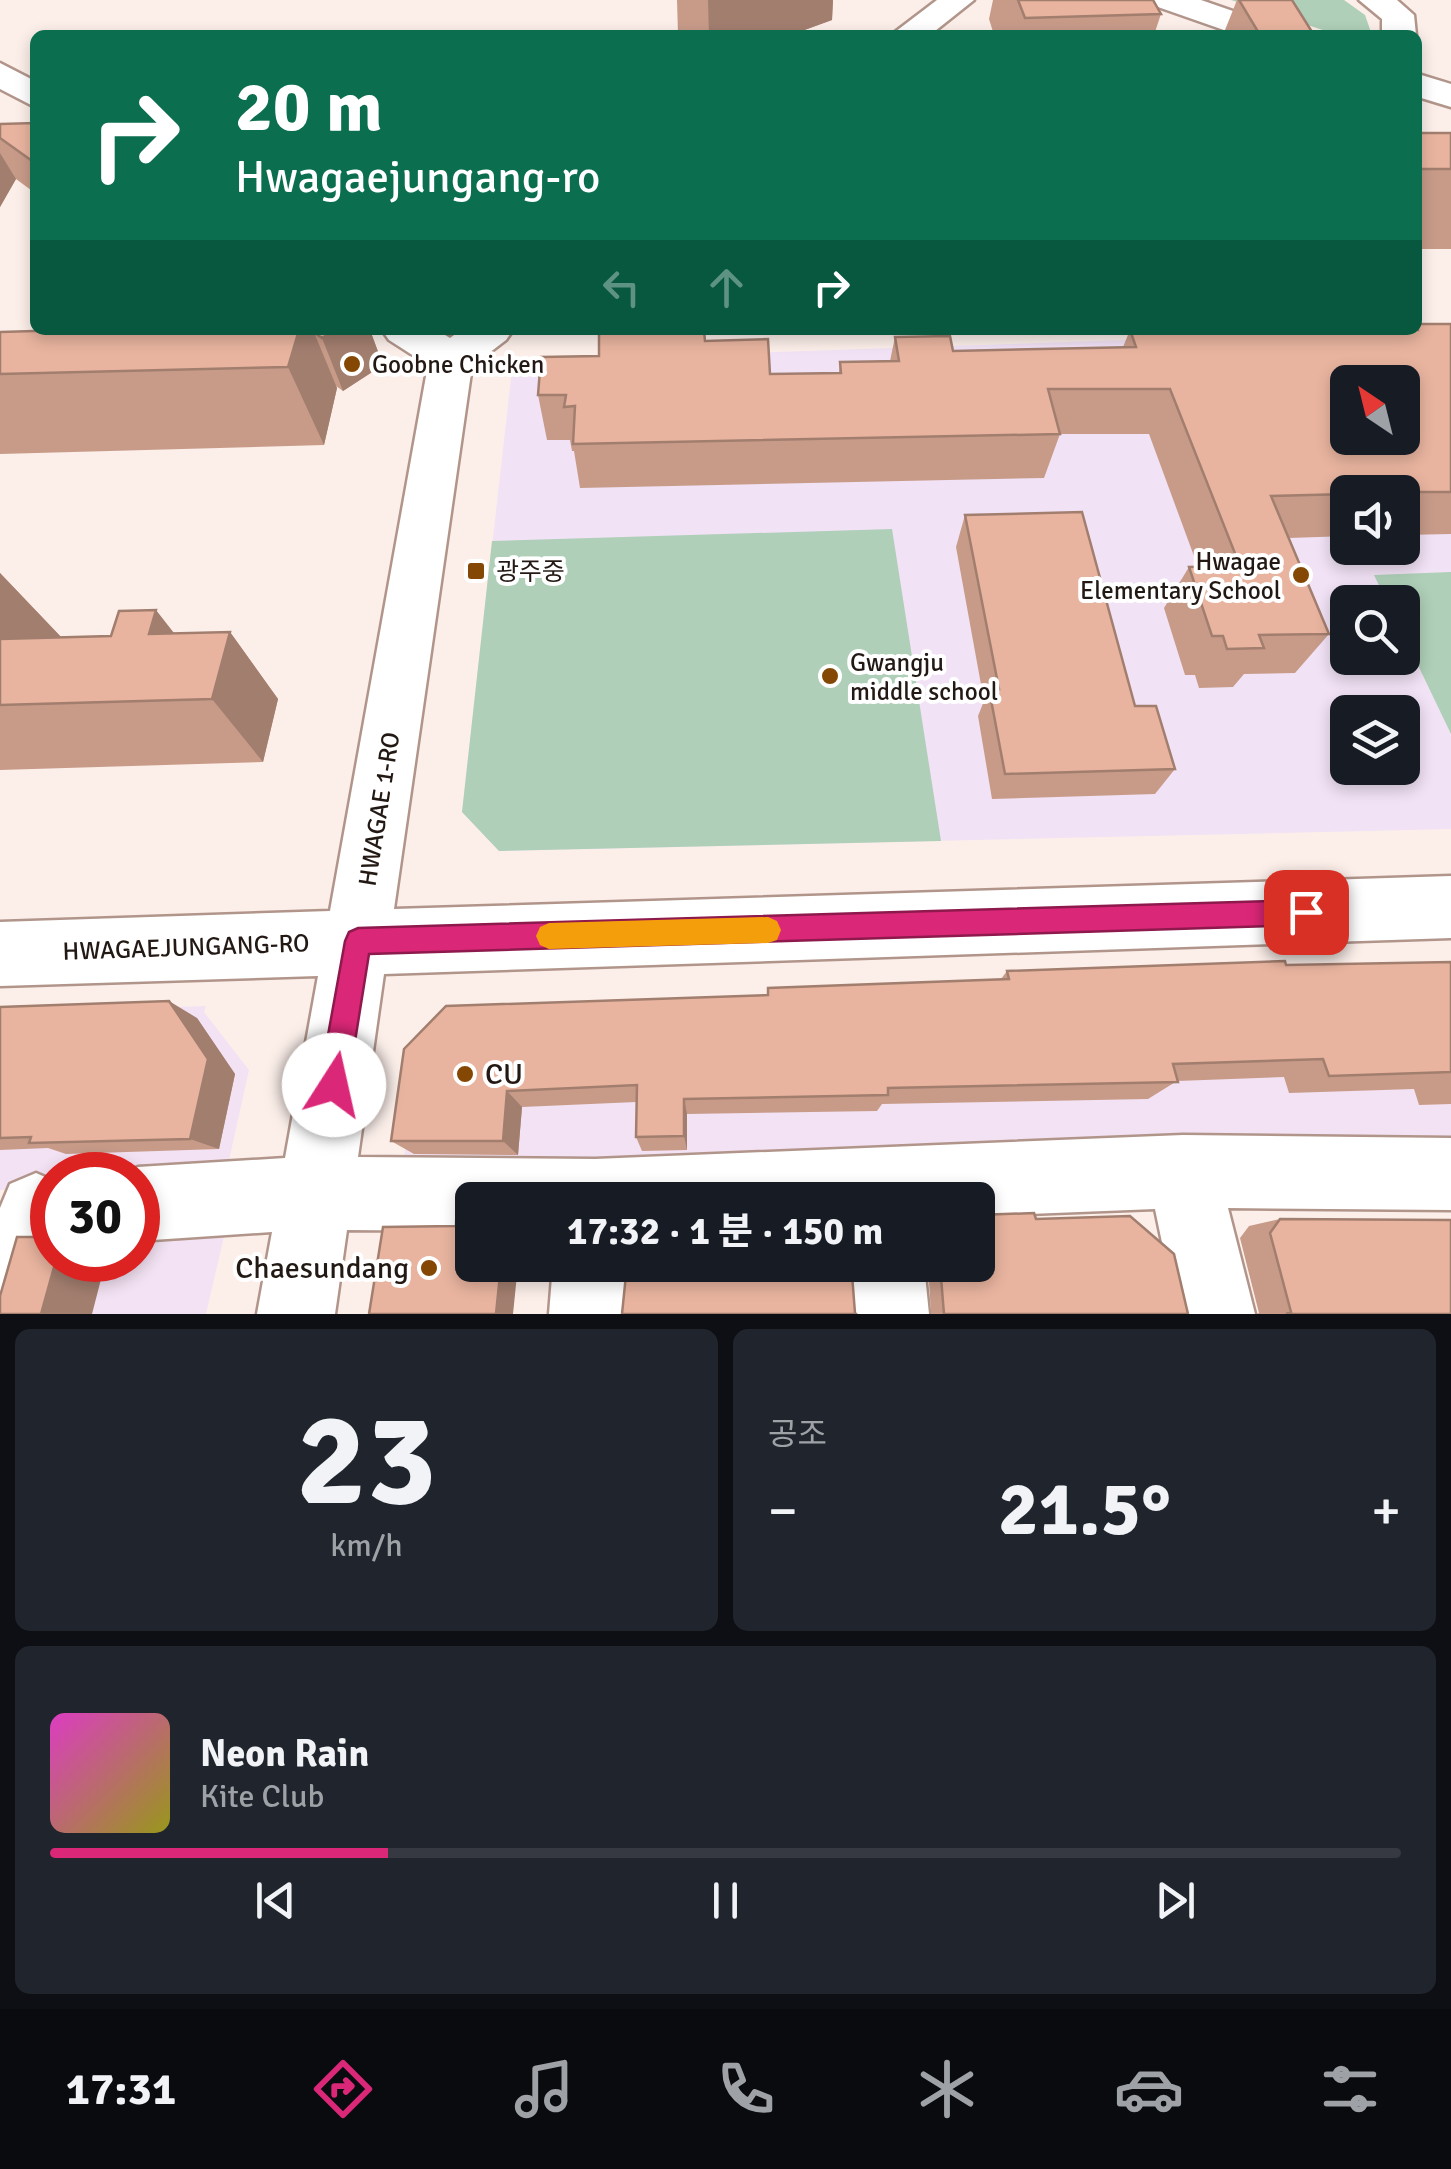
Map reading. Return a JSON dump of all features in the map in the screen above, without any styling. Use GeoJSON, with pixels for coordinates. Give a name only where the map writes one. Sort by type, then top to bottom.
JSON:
{"type":"FeatureCollection","features":[{"type":"Feature","properties":{"kind":"street"},"geometry":{"type":"LineString","coordinates":[[915,30],[958,0]]}},
{"type":"Feature","properties":{"kind":"street"},"geometry":{"type":"LineString","coordinates":[[1169,0],[1256,30]]}},
{"type":"Feature","properties":{"kind":"street"},"geometry":{"type":"LineString","coordinates":[[1375,0],[1398,15],[1399,30]]}},
{"type":"Feature","properties":{"kind":"street"},"geometry":{"type":"LineString","coordinates":[[0,74],[30,93]]}},
{"type":"Feature","properties":{"kind":"street"},"geometry":{"type":"LineString","coordinates":[[1422,86],[1451,96]]}},
{"type":"Feature","properties":{"kind":"street","name":"HWAGAE 1-RO"},"geometry":{"type":"LineString","coordinates":[[296,1314],[358,941],[449,340]]}},
{"type":"Feature","properties":{"kind":"street","name":"HWAGAEJUNGANG-RO"},"geometry":{"type":"LineString","coordinates":[[0,954],[1451,907]]}},
{"type":"Feature","properties":{"kind":"street"},"geometry":{"type":"LineString","coordinates":[[995,1184],[1182,1171],[1451,1174]]}},
{"type":"Feature","properties":{"kind":"street"},"geometry":{"type":"LineString","coordinates":[[1182,1171],[1216,1314]]}},
{"type":"Feature","properties":{"kind":"street"},"geometry":{"type":"LineString","coordinates":[[160,1203],[316,1193],[455,1207]]}},
{"type":"Feature","properties":{"kind":"street"},"geometry":{"type":"LineString","coordinates":[[6,1314],[30,1210]]}},
{"type":"Feature","properties":{"kind":"street"},"geometry":{"type":"LineString","coordinates":[[588,1314],[590,1282]]}},
{"type":"Feature","properties":{"kind":"street"},"geometry":{"type":"LineString","coordinates":[[887,1282],[890,1314]]}},
{"type":"Feature","properties":{"kind":"shaded area","name":"Gwangju middle school"},"geometry":{"type":"Polygon","coordinates":[[[1451,329],[1451,829],[499,851],[462,812],[513,361],[1275,335],[1422,335],[1422,330],[1451,329]]]}},
{"type":"Feature","properties":{"kind":"shaded area"},"geometry":{"type":"Polygon","coordinates":[[[1451,968],[1451,1141],[402,1175],[416,1066],[1451,968]]]}},
{"type":"Feature","properties":{"kind":"shaded area"},"geometry":{"type":"Polygon","coordinates":[[[206,1006],[204,1012],[249,1070],[224,1183],[160,1185],[160,1152],[30,1152],[30,1189],[0,1190],[0,1013],[206,1006]]]}},
{"type":"Feature","properties":{"kind":"shaded area"},"geometry":{"type":"Polygon","coordinates":[[[226,1228],[206,1314],[36,1314],[45,1282],[160,1282],[160,1229],[226,1228]]]}},
{"type":"Feature","properties":{"kind":"green space"},"geometry":{"type":"Polygon","coordinates":[[[1231,0],[1344,0],[1365,15],[1370,30],[1323,30],[1231,0]]]}},
{"type":"Feature","properties":{"kind":"green space"},"geometry":{"type":"Polygon","coordinates":[[[892,529],[941,841],[499,851],[462,812],[492,541],[892,529]]]}},
{"type":"Feature","properties":{"kind":"green space"},"geometry":{"type":"Polygon","coordinates":[[[1451,572],[1451,734],[1420,669],[1420,585],[1379,585],[1374,575],[1451,572]]]}},
{"type":"Feature","properties":{"kind":"building"},"geometry":{"type":"Polygon","coordinates":[[[1018,0],[1153,0],[1161,14],[1025,18],[1018,0]]]}},
{"type":"Feature","properties":{"kind":"building"},"geometry":{"type":"Polygon","coordinates":[[[1239,0],[1292,0],[1311,30],[1257,30],[1239,0]]]}},
{"type":"Feature","properties":{"kind":"building"},"geometry":{"type":"Polygon","coordinates":[[[30,123],[30,159],[0,138],[0,124],[30,123]]]}},
{"type":"Feature","properties":{"kind":"building"},"geometry":{"type":"Polygon","coordinates":[[[1422,133],[1451,133],[1451,169],[1422,169],[1422,133]]]}},
{"type":"Feature","properties":{"kind":"building"},"geometry":{"type":"Polygon","coordinates":[[[1422,324],[1451,324],[1451,492],[1420,492],[1420,475],[1330,475],[1330,494],[1271,496],[1329,634],[1259,635],[1264,648],[1227,649],[1223,636],[1212,636],[1189,567],[1240,566],[1170,389],[1048,389],[1060,434],[573,444],[575,406],[564,407],[566,395],[538,395],[541,357],[599,356],[599,335],[704,335],[705,341],[768,339],[770,374],[841,373],[840,362],[899,361],[895,337],[950,336],[953,351],[1136,347],[1132,335],[1422,335],[1422,324]]]}},
{"type":"Feature","properties":{"kind":"building"},"geometry":{"type":"Polygon","coordinates":[[[0,332],[298,335],[288,367],[0,374],[0,332]]]}},
{"type":"Feature","properties":{"kind":"building"},"geometry":{"type":"Polygon","coordinates":[[[1082,512],[1135,706],[1156,706],[1175,769],[1005,774],[989,689],[999,689],[965,515],[1082,512]]]}},
{"type":"Feature","properties":{"kind":"building"},"geometry":{"type":"Polygon","coordinates":[[[156,610],[149,634],[230,632],[212,699],[0,705],[0,639],[111,636],[119,611],[156,610]]]}},
{"type":"Feature","properties":{"kind":"building"},"geometry":{"type":"Polygon","coordinates":[[[1285,961],[1286,965],[1451,962],[1451,1072],[1329,1076],[1323,1059],[1173,1064],[1178,1082],[888,1088],[888,1095],[684,1099],[684,1136],[636,1137],[637,1085],[507,1091],[503,1141],[391,1141],[404,1049],[446,1006],[768,995],[768,988],[1009,979],[1007,971],[1285,961]]]}},
{"type":"Feature","properties":{"kind":"building"},"geometry":{"type":"Polygon","coordinates":[[[169,1001],[208,1059],[190,1139],[29,1143],[31,1137],[0,1138],[0,1007],[169,1001]]]}},
{"type":"Feature","properties":{"kind":"building"},"geometry":{"type":"Polygon","coordinates":[[[1034,1213],[1036,1219],[1130,1216],[1174,1254],[1188,1314],[944,1314],[941,1282],[995,1282],[995,1214],[1034,1213]]]}},
{"type":"Feature","properties":{"kind":"building"},"geometry":{"type":"Polygon","coordinates":[[[1280,1219],[1451,1220],[1451,1314],[1286,1314],[1291,1312],[1270,1233],[1280,1219]]]}},
{"type":"Feature","properties":{"kind":"building"},"geometry":{"type":"Polygon","coordinates":[[[455,1226],[455,1282],[499,1282],[496,1314],[369,1314],[383,1227],[455,1226]]]}},
{"type":"Feature","properties":{"kind":"building"},"geometry":{"type":"Polygon","coordinates":[[[17,1237],[30,1237],[30,1282],[50,1282],[41,1314],[0,1314],[0,1296],[17,1237]]]}},
{"type":"Feature","properties":{"kind":"building"},"geometry":{"type":"Polygon","coordinates":[[[625,1282],[853,1282],[857,1314],[622,1314],[625,1282]]]}},
{"type":"Feature","properties":{"kind":"slow traffic"},"geometry":{"type":"LineString","coordinates":[[549,936],[768,930]]}},
{"type":"Feature","properties":{"kind":"place","name":"Goobne Chicken"},"geometry":{"type":"Point","coordinates":[352,364]}},
{"type":"Feature","properties":{"kind":"place","name":"광주중"},"geometry":{"type":"Point","coordinates":[476,571]}},
{"type":"Feature","properties":{"kind":"place","name":"Hwagae Elementary School"},"geometry":{"type":"Point","coordinates":[1301,575]}},
{"type":"Feature","properties":{"kind":"place","name":"Gwangju middle school"},"geometry":{"type":"Point","coordinates":[830,676]}},
{"type":"Feature","properties":{"kind":"place","name":"CU"},"geometry":{"type":"Point","coordinates":[465,1074]}},
{"type":"Feature","properties":{"kind":"place","name":"Chaesundang"},"geometry":{"type":"Point","coordinates":[429,1268]}},
{"type":"Feature","properties":{"kind":"route"},"geometry":{"type":"LineString","coordinates":[[334,1085],[358,941],[1306,912]]}}]}
